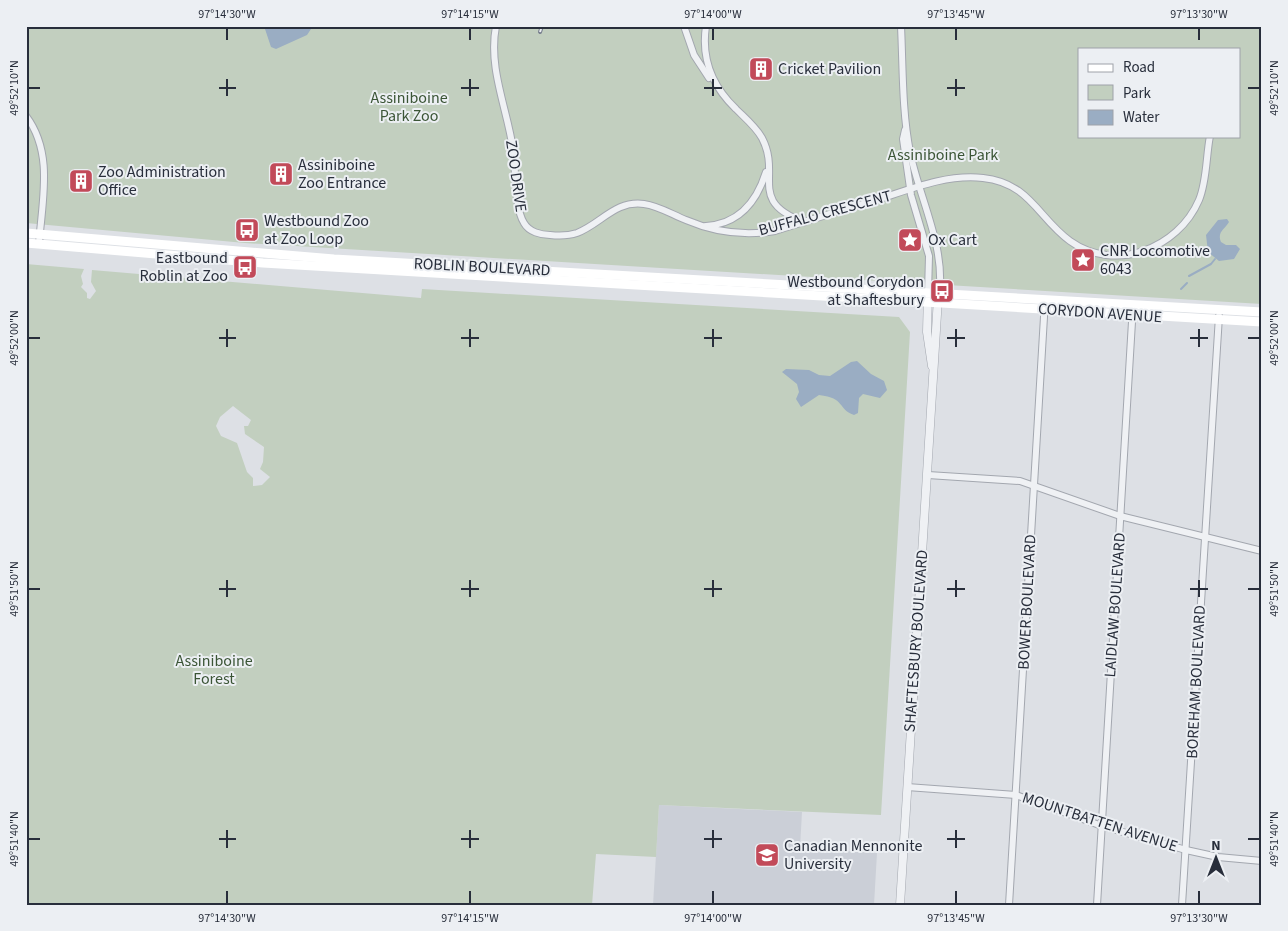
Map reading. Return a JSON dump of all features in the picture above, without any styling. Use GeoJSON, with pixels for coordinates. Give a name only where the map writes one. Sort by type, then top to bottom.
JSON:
{"type":"FeatureCollection","features":[{"type":"Feature","properties":{"kind":"main road","name":"ROBLIN BOULEVARD"},"geometry":{"type":"LineString","coordinates":[[26,233],[39,239],[938,298]]}},
{"type":"Feature","properties":{"kind":"main road","name":"ROBLIN BOULEVARD"},"geometry":{"type":"LineString","coordinates":[[26,243],[39,239]]}},
{"type":"Feature","properties":{"kind":"main road","name":"CORYDON AVENUE"},"geometry":{"type":"LineString","coordinates":[[938,298],[1045,300],[1262,312]]}},
{"type":"Feature","properties":{"kind":"main road","name":"CORYDON AVENUE"},"geometry":{"type":"LineString","coordinates":[[938,298],[1044,310],[1262,322]]}},
{"type":"Feature","properties":{"kind":"street","name":"ZOO DRIVE"},"geometry":{"type":"LineString","coordinates":[[496,26],[494,47],[496,67],[510,130],[520,214],[526,227],[543,234],[569,234],[584,229],[615,208],[639,204],[653,206],[702,226]]}},
{"type":"Feature","properties":{"kind":"street"},"geometry":{"type":"LineString","coordinates":[[684,26],[699,64],[716,87],[758,132],[767,154],[769,188],[775,205],[787,216],[804,222]]}},
{"type":"Feature","properties":{"kind":"street"},"geometry":{"type":"LineString","coordinates":[[706,26],[706,56],[716,87]]}},
{"type":"Feature","properties":{"kind":"street"},"geometry":{"type":"LineString","coordinates":[[901,26],[906,129],[918,187],[938,256],[940,273],[938,298]]}},
{"type":"Feature","properties":{"kind":"street"},"geometry":{"type":"LineString","coordinates":[[26,116],[38,134],[43,154],[44,178],[39,239]]}},
{"type":"Feature","properties":{"kind":"street"},"geometry":{"type":"LineString","coordinates":[[906,129],[903,139],[910,190],[927,248],[929,266],[928,297]]}},
{"type":"Feature","properties":{"kind":"street","name":"BUFFALO CRESCENT"},"geometry":{"type":"LineString","coordinates":[[702,226],[726,232],[754,234],[775,231],[918,187],[960,178],[996,181],[1028,197],[1064,236],[1078,246],[1094,252],[1113,254],[1139,252],[1154,248],[1167,240],[1193,211],[1202,191],[1210,138]]}},
{"type":"Feature","properties":{"kind":"street"},"geometry":{"type":"LineString","coordinates":[[702,226],[723,223],[745,210],[758,194],[768,169]]}},
{"type":"Feature","properties":{"kind":"street","name":"SHAFTESBURY BOULEVARD"},"geometry":{"type":"LineString","coordinates":[[928,297],[927,332],[933,377]]}},
{"type":"Feature","properties":{"kind":"street","name":"SHAFTESBURY BOULEVARD"},"geometry":{"type":"LineString","coordinates":[[900,905],[938,298]]}},
{"type":"Feature","properties":{"kind":"street","name":"BOWER BOULEVARD"},"geometry":{"type":"LineString","coordinates":[[1009,905],[1045,300]]}},
{"type":"Feature","properties":{"kind":"street","name":"LAIDLAW BOULEVARD"},"geometry":{"type":"LineString","coordinates":[[1097,905],[1134,305]]}},
{"type":"Feature","properties":{"kind":"street","name":"BOREHAM BOULEVARD"},"geometry":{"type":"LineString","coordinates":[[1182,905],[1219,310]]}},
{"type":"Feature","properties":{"kind":"street"},"geometry":{"type":"LineString","coordinates":[[928,475],[1020,482],[1120,516],[1262,551]]}},
{"type":"Feature","properties":{"kind":"street","name":"MOUNTBATTEN AVENUE"},"geometry":{"type":"LineString","coordinates":[[907,787],[1016,795],[1102,826],[1186,850],[1218,857],[1262,862]]}},
{"type":"Feature","properties":{"kind":"shaded area","name":"Canadian Mennonite University"},"geometry":{"type":"Polygon","coordinates":[[[659,805],[802,812],[800,848],[877,853],[874,905],[653,905],[659,805]]]}},
{"type":"Feature","properties":{"kind":"green space","name":"Assiniboine Park"},"geometry":{"type":"Polygon","coordinates":[[[26,26],[1262,26],[1262,304],[245,243],[26,223],[26,26]]]}},
{"type":"Feature","properties":{"kind":"green space","name":"Assiniboine Forest"},"geometry":{"type":"Polygon","coordinates":[[[26,264],[84,269],[81,276],[83,284],[81,287],[87,293],[87,298],[90,299],[96,291],[91,282],[92,270],[421,298],[422,289],[899,317],[910,332],[881,815],[659,805],[656,857],[596,854],[592,905],[26,905],[26,264]],[[233,406],[220,417],[216,426],[221,436],[237,443],[247,472],[253,478],[253,486],[262,485],[270,477],[260,469],[263,462],[264,447],[245,434],[244,426],[248,426],[251,420],[233,406]]]}},
{"type":"Feature","properties":{"kind":"water"},"geometry":{"type":"Polygon","coordinates":[[[264,26],[295,29],[296,26],[313,26],[307,35],[276,49],[271,47],[264,26]]]}},
{"type":"Feature","properties":{"kind":"water"},"geometry":{"type":"Polygon","coordinates":[[[1227,219],[1229,222],[1220,233],[1221,242],[1226,245],[1236,245],[1240,249],[1234,259],[1219,261],[1208,252],[1206,235],[1218,220],[1227,219]]]}},
{"type":"Feature","properties":{"kind":"water"},"geometry":{"type":"Polygon","coordinates":[[[857,361],[871,374],[884,381],[887,390],[880,398],[863,394],[859,398],[858,413],[854,415],[828,396],[819,395],[801,407],[796,399],[799,392],[797,384],[782,372],[786,369],[809,370],[819,375],[830,376],[851,362],[857,361]]]}},
{"type":"Feature","properties":{"kind":"waterway"},"geometry":{"type":"LineString","coordinates":[[1189,276],[1211,264],[1215,259]]}},
{"type":"Feature","properties":{"kind":"waterway"},"geometry":{"type":"LineString","coordinates":[[1181,289],[1187,283]]}},
{"type":"Feature","properties":{"kind":"railway"},"geometry":{"type":"LineString","coordinates":[[540,32],[542,26]]}},
{"type":"Feature","properties":{"kind":"place","name":"Cricket Pavilion"},"geometry":{"type":"Point","coordinates":[761,69]}},
{"type":"Feature","properties":{"kind":"place","name":"Assiniboine Zoo Entrance"},"geometry":{"type":"Point","coordinates":[281,174]}},
{"type":"Feature","properties":{"kind":"place","name":"Zoo Administration Office"},"geometry":{"type":"Point","coordinates":[81,181]}},
{"type":"Feature","properties":{"kind":"place","name":"Westbound Zoo at Zoo Loop"},"geometry":{"type":"Point","coordinates":[247,230]}},
{"type":"Feature","properties":{"kind":"place","name":"Ox Cart"},"geometry":{"type":"Point","coordinates":[910,240]}},
{"type":"Feature","properties":{"kind":"place","name":"CNR Locomotive 6043"},"geometry":{"type":"Point","coordinates":[1083,260]}},
{"type":"Feature","properties":{"kind":"place","name":"Eastbound Roblin at Zoo"},"geometry":{"type":"Point","coordinates":[245,267]}},
{"type":"Feature","properties":{"kind":"place","name":"Westbound Corydon at Shaftesbury"},"geometry":{"type":"Point","coordinates":[942,291]}},
{"type":"Feature","properties":{"kind":"place","name":"Canadian Mennonite University"},"geometry":{"type":"Point","coordinates":[767,855]}},
{"type":"Feature","properties":{"kind":"park label","name":"Assiniboine Park Zoo"},"geometry":{"type":"Point","coordinates":[409,107]}}]}
